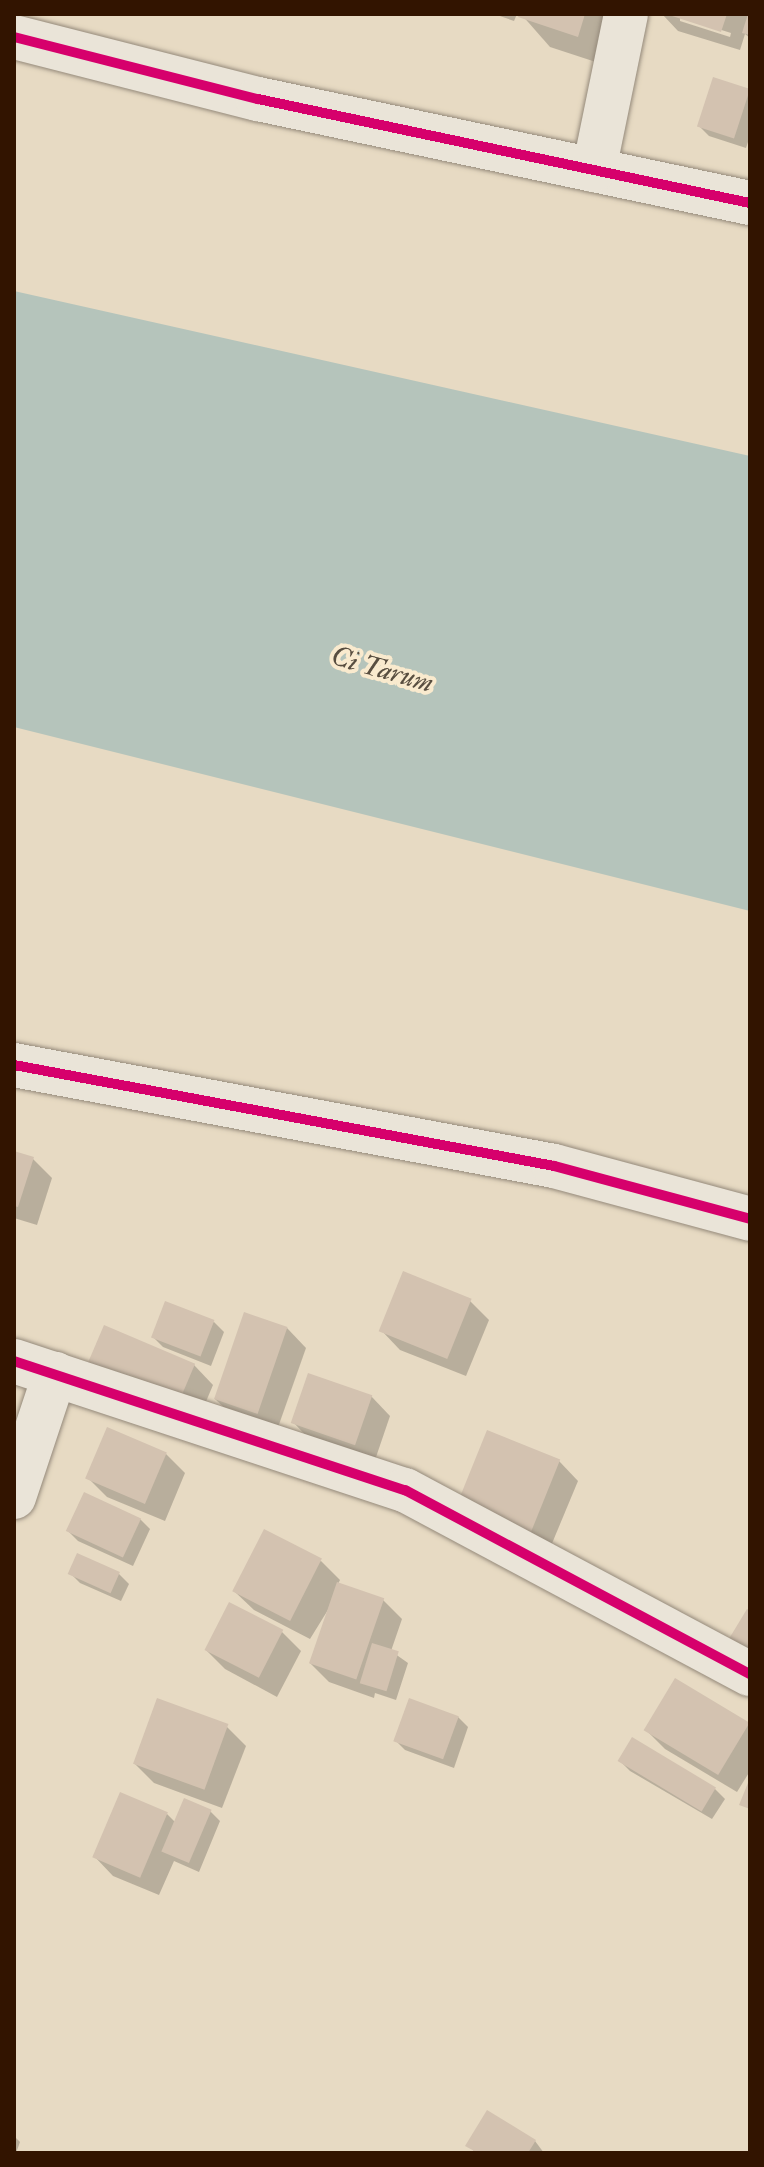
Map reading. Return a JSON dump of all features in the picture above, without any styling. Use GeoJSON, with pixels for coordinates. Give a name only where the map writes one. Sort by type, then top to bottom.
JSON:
{"type":"FeatureCollection","features":[{"type":"Feature","properties":{"kind":"street"},"geometry":{"type":"LineString","coordinates":[[594,170],[626,14]]}},
{"type":"Feature","properties":{"kind":"street"},"geometry":{"type":"LineString","coordinates":[[14,37],[258,99],[750,203]]}},
{"type":"Feature","properties":{"kind":"street"},"geometry":{"type":"LineString","coordinates":[[14,1065],[554,1166],[750,1219]]}},
{"type":"Feature","properties":{"kind":"street"},"geometry":{"type":"LineString","coordinates":[[14,1361],[405,1490],[750,1674]]}},
{"type":"Feature","properties":{"kind":"street"},"geometry":{"type":"LineString","coordinates":[[14,1497],[55,1374]]}},
{"type":"Feature","properties":{"kind":"water","name":"Ci Tarum"},"geometry":{"type":"Polygon","coordinates":[[[14,291],[750,456],[750,911],[14,727],[14,291]]]}},
{"type":"Feature","properties":{"kind":"building"},"geometry":{"type":"Polygon","coordinates":[[[519,14],[585,14],[578,37],[518,17],[519,14]]]}},
{"type":"Feature","properties":{"kind":"building"},"geometry":{"type":"Polygon","coordinates":[[[666,14],[727,14],[721,32],[666,14]]]}},
{"type":"Feature","properties":{"kind":"building"},"geometry":{"type":"Polygon","coordinates":[[[750,14],[750,35],[742,33],[750,14]]]}},
{"type":"Feature","properties":{"kind":"building"},"geometry":{"type":"Polygon","coordinates":[[[713,77],[750,89],[734,139],[697,126],[713,77]]]}},
{"type":"Feature","properties":{"kind":"building"},"geometry":{"type":"Polygon","coordinates":[[[14,1151],[34,1157],[18,1207],[14,1206],[14,1151]]]}},
{"type":"Feature","properties":{"kind":"building"},"geometry":{"type":"Polygon","coordinates":[[[403,1271],[472,1299],[447,1359],[379,1331],[403,1271]]]}},
{"type":"Feature","properties":{"kind":"building"},"geometry":{"type":"Polygon","coordinates":[[[165,1301],[214,1320],[201,1356],[151,1337],[165,1301]]]}},
{"type":"Feature","properties":{"kind":"building"},"geometry":{"type":"Polygon","coordinates":[[[244,1312],[287,1327],[258,1414],[214,1399],[244,1312]]]}},
{"type":"Feature","properties":{"kind":"building"},"geometry":{"type":"Polygon","coordinates":[[[104,1325],[195,1364],[175,1412],[84,1373],[104,1325]]]}},
{"type":"Feature","properties":{"kind":"building"},"geometry":{"type":"Polygon","coordinates":[[[308,1373],[372,1395],[355,1445],[291,1423],[308,1373]]]}},
{"type":"Feature","properties":{"kind":"building"},"geometry":{"type":"Polygon","coordinates":[[[107,1427],[167,1452],[145,1504],[85,1479],[107,1427]]]}},
{"type":"Feature","properties":{"kind":"building"},"geometry":{"type":"Polygon","coordinates":[[[487,1430],[560,1460],[530,1536],[456,1506],[487,1430]]]}},
{"type":"Feature","properties":{"kind":"building"},"geometry":{"type":"Polygon","coordinates":[[[84,1492],[141,1519],[123,1558],[66,1531],[84,1492]]]}},
{"type":"Feature","properties":{"kind":"building"},"geometry":{"type":"Polygon","coordinates":[[[264,1529],[322,1559],[290,1621],[232,1591],[264,1529]]]}},
{"type":"Feature","properties":{"kind":"building"},"geometry":{"type":"Polygon","coordinates":[[[77,1553],[120,1572],[111,1593],[68,1574],[77,1553]]]}},
{"type":"Feature","properties":{"kind":"building"},"geometry":{"type":"Polygon","coordinates":[[[337,1582],[384,1598],[356,1680],[309,1663],[337,1582]]]}},
{"type":"Feature","properties":{"kind":"building"},"geometry":{"type":"Polygon","coordinates":[[[229,1602],[283,1630],[259,1678],[204,1650],[229,1602]]]}},
{"type":"Feature","properties":{"kind":"building"},"geometry":{"type":"Polygon","coordinates":[[[747,1609],[750,1611],[750,1670],[721,1652],[747,1609]]]}},
{"type":"Feature","properties":{"kind":"building"},"geometry":{"type":"Polygon","coordinates":[[[372,1643],[399,1651],[386,1691],[360,1683],[372,1643]]]}},
{"type":"Feature","properties":{"kind":"building"},"geometry":{"type":"Polygon","coordinates":[[[675,1678],[750,1723],[718,1775],[644,1730],[675,1678]]]}},
{"type":"Feature","properties":{"kind":"building"},"geometry":{"type":"Polygon","coordinates":[[[157,1698],[228,1724],[204,1790],[133,1764],[157,1698]]]}},
{"type":"Feature","properties":{"kind":"building"},"geometry":{"type":"Polygon","coordinates":[[[409,1698],[459,1716],[443,1759],[393,1741],[409,1698]]]}},
{"type":"Feature","properties":{"kind":"building"},"geometry":{"type":"Polygon","coordinates":[[[632,1737],[716,1787],[702,1811],[618,1761],[632,1737]]]}},
{"type":"Feature","properties":{"kind":"building"},"geometry":{"type":"Polygon","coordinates":[[[750,1778],[750,1809],[739,1805],[750,1778]]]}},
{"type":"Feature","properties":{"kind":"building"},"geometry":{"type":"Polygon","coordinates":[[[120,1792],[168,1812],[140,1878],[92,1857],[120,1792]]]}},
{"type":"Feature","properties":{"kind":"building"},"geometry":{"type":"Polygon","coordinates":[[[184,1798],[212,1810],[189,1863],[161,1851],[184,1798]]]}},
{"type":"Feature","properties":{"kind":"building"},"geometry":{"type":"Polygon","coordinates":[[[487,2110],[536,2140],[528,2153],[478,2153],[465,2146],[487,2110]]]}},
{"type":"Feature","properties":{"kind":"cycle path"},"geometry":{"type":"LineString","coordinates":[[14,37],[258,99],[750,203]]}},
{"type":"Feature","properties":{"kind":"cycle path"},"geometry":{"type":"LineString","coordinates":[[14,1065],[554,1166],[750,1219]]}},
{"type":"Feature","properties":{"kind":"cycle path"},"geometry":{"type":"LineString","coordinates":[[14,1361],[405,1490],[750,1674]]}}]}
